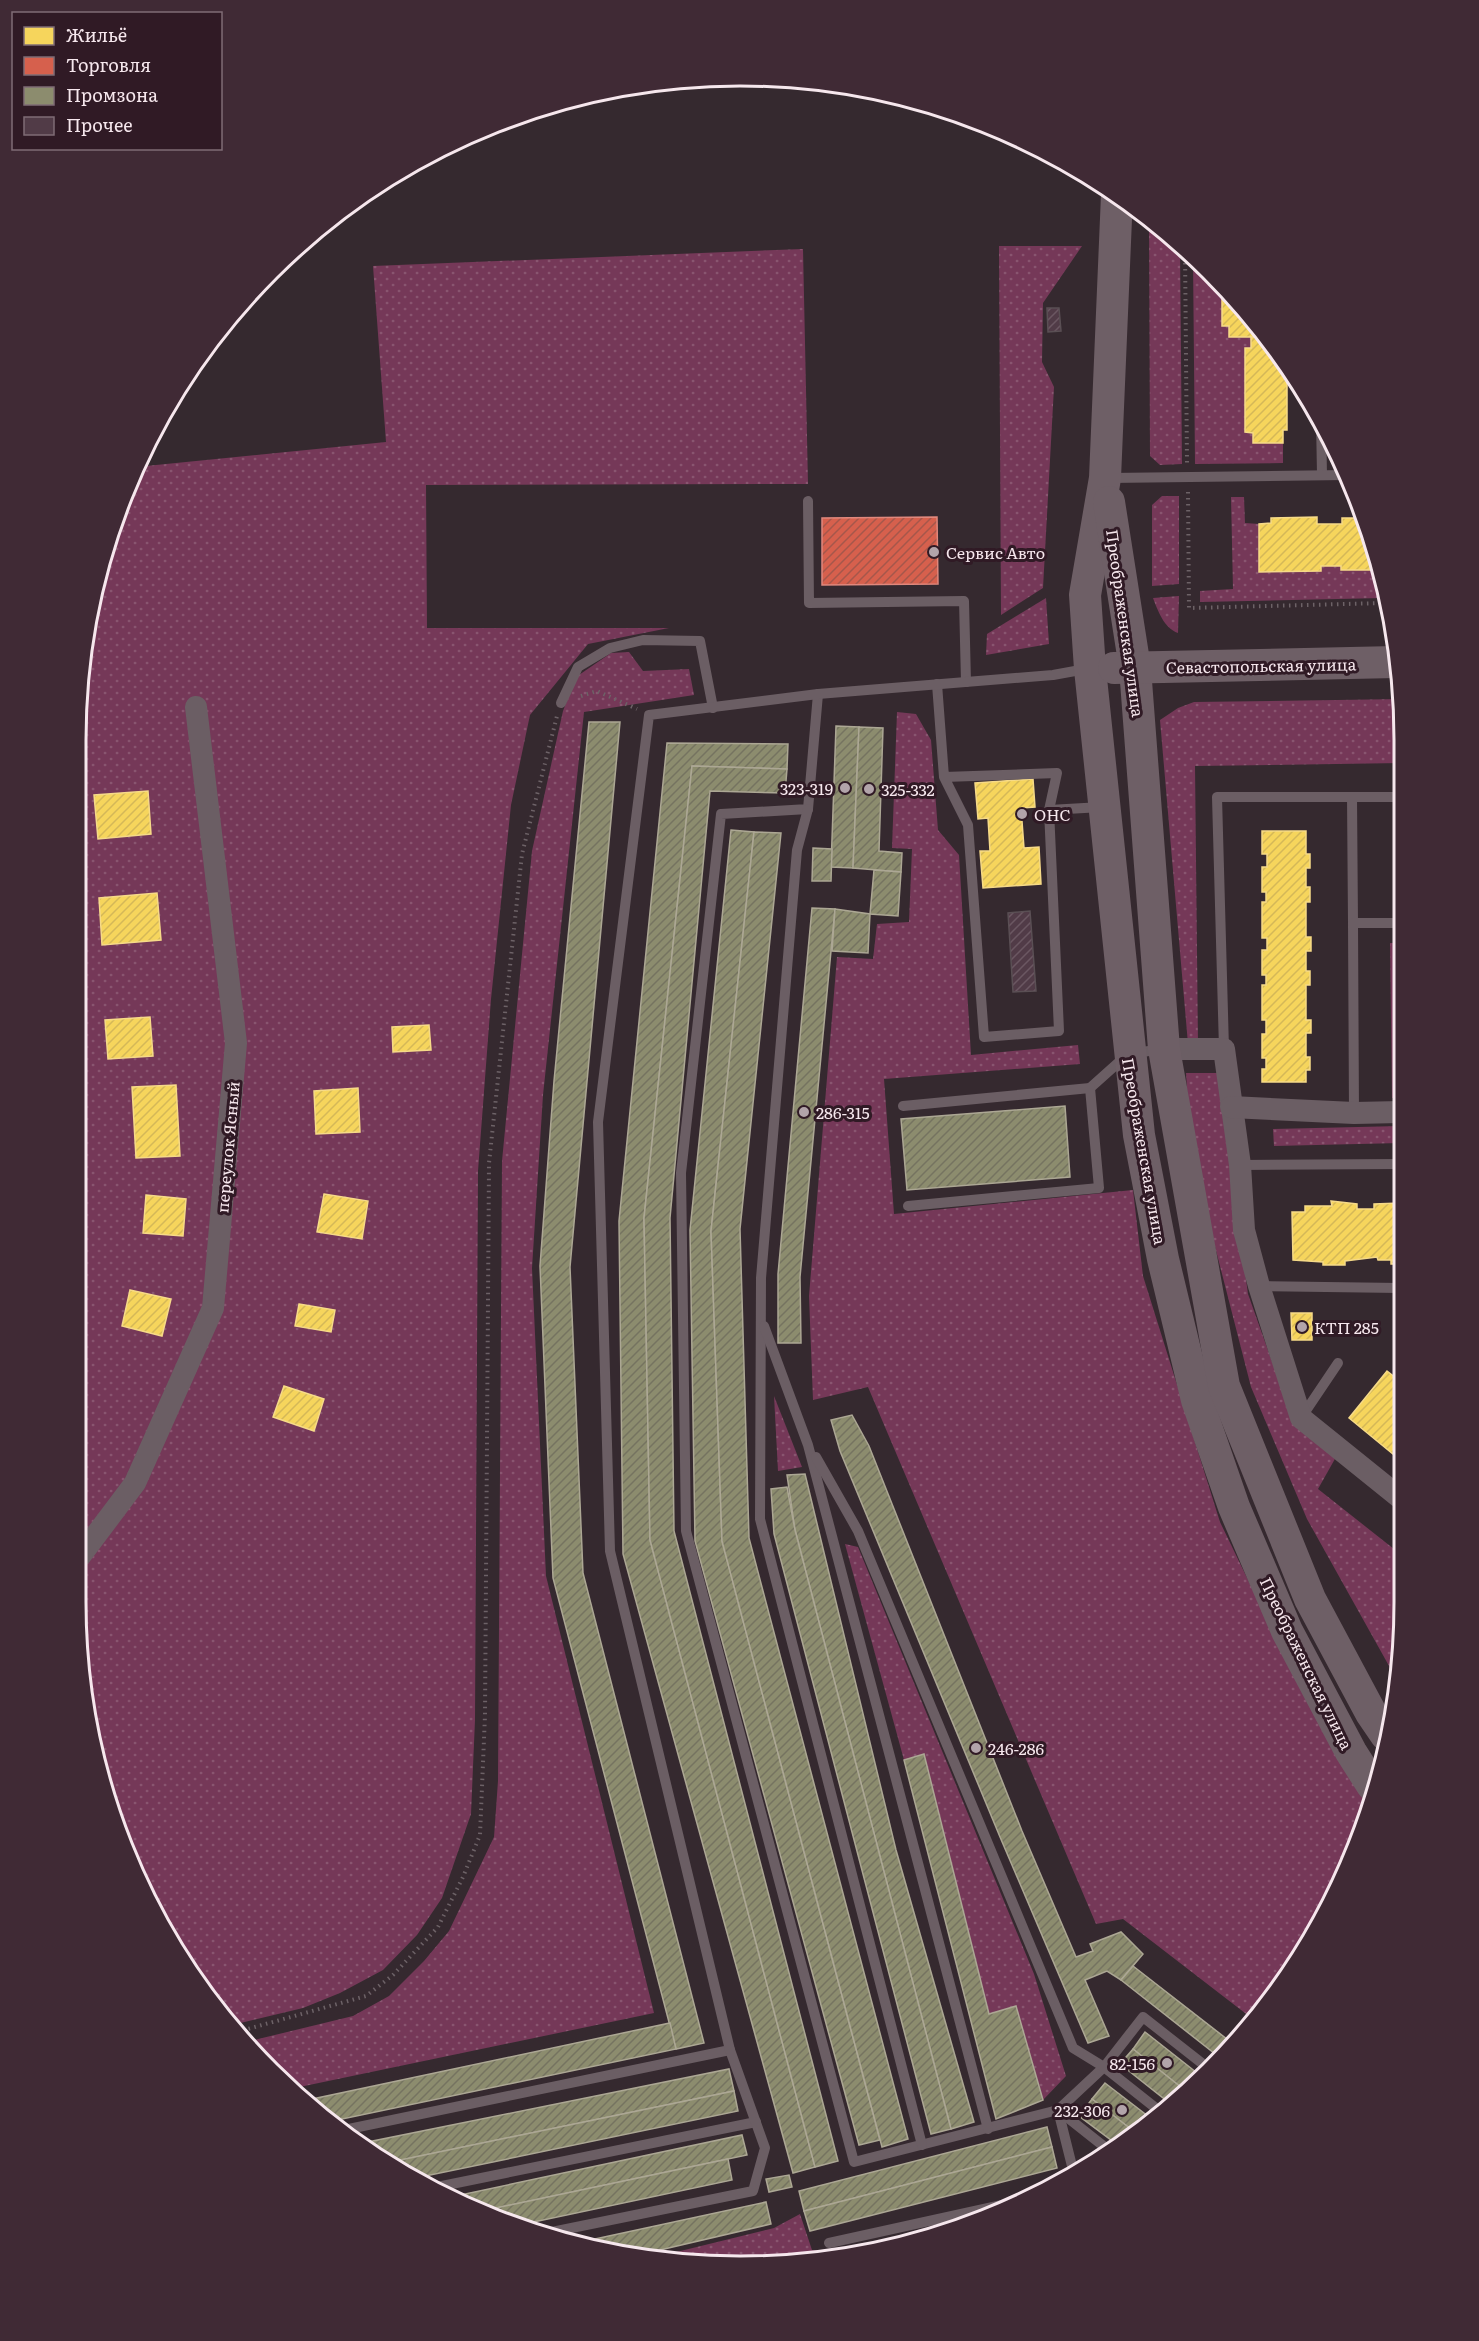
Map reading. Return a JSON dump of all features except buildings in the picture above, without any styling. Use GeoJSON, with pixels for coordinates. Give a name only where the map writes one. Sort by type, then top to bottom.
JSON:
{"type":"FeatureCollection","features":[{"type":"Feature","properties":{"kind":"main road","name":"Преображенская улица"},"geometry":{"type":"LineString","coordinates":[[1117,206],[1105,478],[1085,595],[1089,669],[1128,1054],[1139,1135],[1154,1214],[1197,1400],[1234,1507],[1287,1631],[1350,1752],[1368,1780]]}},
{"type":"Feature","properties":{"kind":"main road","name":"Преображенская улица"},"geometry":{"type":"LineString","coordinates":[[1105,478],[1135,668],[1164,1049],[1224,1386],[1310,1599],[1381,1728]]}},
{"type":"Feature","properties":{"kind":"main road","name":"Севастопольская улица"},"geometry":{"type":"LineString","coordinates":[[1089,669],[1389,662]]}},
{"type":"Feature","properties":{"kind":"street","name":"переулок Ясный"},"geometry":{"type":"LineString","coordinates":[[86,1548],[135,1483],[213,1308],[236,1043],[196,707]]}},
{"type":"Feature","properties":{"kind":"street"},"geometry":{"type":"LineString","coordinates":[[1164,1049],[1224,1049],[1240,1165],[1244,1230],[1258,1286],[1301,1419],[1394,1493]]}},
{"type":"Feature","properties":{"kind":"street"},"geometry":{"type":"LineString","coordinates":[[1231,1107],[1354,1113],[1394,1112]]}},
{"type":"Feature","properties":{"kind":"lane"},"geometry":{"type":"LineString","coordinates":[[1321,441],[1322,475]]}},
{"type":"Feature","properties":{"kind":"lane"},"geometry":{"type":"LineString","coordinates":[[1105,478],[1338,475]]}},
{"type":"Feature","properties":{"kind":"lane"},"geometry":{"type":"LineString","coordinates":[[808,501],[809,603],[964,601],[966,682]]}},
{"type":"Feature","properties":{"kind":"lane"},"geometry":{"type":"LineString","coordinates":[[561,703],[578,667],[610,648],[643,640],[700,641],[713,708]]}},
{"type":"Feature","properties":{"kind":"lane"},"geometry":{"type":"LineString","coordinates":[[561,2230],[753,2191],[765,2148],[730,2050],[610,1551],[598,1122],[649,715],[818,694],[1053,675],[1089,669]]}},
{"type":"Feature","properties":{"kind":"lane"},"geometry":{"type":"LineString","coordinates":[[938,684],[944,777],[968,825],[984,1037],[1059,1031],[1048,810],[1057,773],[944,777]]}},
{"type":"Feature","properties":{"kind":"lane"},"geometry":{"type":"LineString","coordinates":[[818,694],[808,809],[798,850],[761,1278],[760,1519],[922,2145]]}},
{"type":"Feature","properties":{"kind":"lane"},"geometry":{"type":"LineString","coordinates":[[1224,1049],[1217,796],[1394,797]]}},
{"type":"Feature","properties":{"kind":"lane"},"geometry":{"type":"LineString","coordinates":[[1352,796],[1354,1113]]}},
{"type":"Feature","properties":{"kind":"lane"},"geometry":{"type":"LineString","coordinates":[[1048,810],[1104,807]]}},
{"type":"Feature","properties":{"kind":"lane"},"geometry":{"type":"LineString","coordinates":[[808,809],[721,814],[681,1173],[686,1531],[854,2162],[1058,2110],[1104,2067],[1143,2017],[1202,2064]]}},
{"type":"Feature","properties":{"kind":"lane"},"geometry":{"type":"LineString","coordinates":[[1353,923],[1394,923]]}},
{"type":"Feature","properties":{"kind":"lane"},"geometry":{"type":"LineString","coordinates":[[903,1106],[1089,1088],[1128,1054],[1164,1049]]}},
{"type":"Feature","properties":{"kind":"lane"},"geometry":{"type":"LineString","coordinates":[[908,1206],[1099,1188],[1089,1088]]}},
{"type":"Feature","properties":{"kind":"lane"},"geometry":{"type":"LineString","coordinates":[[1240,1165],[1394,1164]]}},
{"type":"Feature","properties":{"kind":"lane"},"geometry":{"type":"LineString","coordinates":[[1258,1286],[1394,1288]]}},
{"type":"Feature","properties":{"kind":"lane"},"geometry":{"type":"LineString","coordinates":[[762,1320],[808,1445],[988,2128]]}},
{"type":"Feature","properties":{"kind":"lane"},"geometry":{"type":"LineString","coordinates":[[1301,1419],[1338,1363]]}},
{"type":"Feature","properties":{"kind":"lane"},"geometry":{"type":"LineString","coordinates":[[808,1445],[858,1531],[1072,2048],[1104,2067],[1154,2107]]}},
{"type":"Feature","properties":{"kind":"lane"},"geometry":{"type":"LineString","coordinates":[[352,2128],[730,2050]]}},
{"type":"Feature","properties":{"kind":"lane"},"geometry":{"type":"LineString","coordinates":[[1058,2110],[1103,2145]]}},
{"type":"Feature","properties":{"kind":"lane"},"geometry":{"type":"LineString","coordinates":[[1058,2110],[1072,2165]]}},
{"type":"Feature","properties":{"kind":"lane"},"geometry":{"type":"LineString","coordinates":[[445,2185],[756,2122]]}},
{"type":"Feature","properties":{"kind":"lane"},"geometry":{"type":"LineString","coordinates":[[829,2243],[980,2210]]}},
{"type":"Feature","properties":{"kind":"path"},"geometry":{"type":"LineString","coordinates":[[1185,261],[1189,608],[1379,603]]}},
{"type":"Feature","properties":{"kind":"path"},"geometry":{"type":"LineString","coordinates":[[245,2030],[366,1996],[393,1975],[438,1927],[463,1877],[480,1834],[485,1715],[489,1163],[522,854],[561,703],[597,691],[649,715]]}},
{"type":"Feature","properties":{"kind":"shaded area"},"geometry":{"type":"Polygon","coordinates":[[[1149,230],[1180,257],[1182,464],[1160,465],[1150,456],[1149,230]]]}},
{"type":"Feature","properties":{"kind":"shaded area"},"geometry":{"type":"Polygon","coordinates":[[[999,246],[1082,246],[1043,303],[1042,362],[1054,387],[1043,588],[1001,615],[999,246]]]}},
{"type":"Feature","properties":{"kind":"shaded area"},"geometry":{"type":"Polygon","coordinates":[[[803,249],[808,484],[426,485],[427,628],[669,628],[588,644],[530,715],[511,805],[491,999],[478,1171],[475,1720],[471,1814],[442,1898],[417,1935],[383,1970],[340,1993],[303,2008],[240,2023],[196,1965],[173,1928],[135,1852],[108,1771],[91,1687],[86,1602],[87,697],[91,654],[108,570],[120,529],[146,466],[386,442],[373,266],[803,249]]]}},
{"type":"Feature","properties":{"kind":"shaded area"},"geometry":{"type":"Polygon","coordinates":[[[1193,269],[1222,298],[1222,325],[1229,326],[1229,337],[1251,337],[1251,348],[1245,348],[1245,432],[1253,433],[1253,443],[1283,443],[1283,463],[1195,464],[1193,269]]]}},
{"type":"Feature","properties":{"kind":"shaded area"},"geometry":{"type":"Polygon","coordinates":[[[1162,496],[1179,496],[1179,584],[1152,586],[1152,505],[1162,496]]]}},
{"type":"Feature","properties":{"kind":"shaded area"},"geometry":{"type":"Polygon","coordinates":[[[1231,497],[1244,497],[1245,523],[1259,524],[1260,572],[1320,571],[1321,566],[1341,566],[1342,570],[1371,570],[1378,598],[1200,602],[1200,591],[1233,589],[1231,497]]]}},
{"type":"Feature","properties":{"kind":"shaded area"},"geometry":{"type":"Polygon","coordinates":[[[1179,596],[1178,633],[1165,623],[1153,598],[1179,596]]]}},
{"type":"Feature","properties":{"kind":"shaded area"},"geometry":{"type":"Polygon","coordinates":[[[1046,598],[1049,644],[986,655],[987,634],[1046,598]]]}},
{"type":"Feature","properties":{"kind":"shaded area"},"geometry":{"type":"Polygon","coordinates":[[[629,652],[643,671],[689,669],[694,695],[584,712],[543,1095],[532,1268],[546,1576],[654,2013],[301,2087],[254,2040],[353,2016],[389,1996],[424,1961],[449,1931],[494,1837],[498,1781],[502,1161],[532,851],[563,711],[576,677],[611,653],[629,652]]]}},
{"type":"Feature","properties":{"kind":"shaded area"},"geometry":{"type":"Polygon","coordinates":[[[1392,699],[1394,740],[1394,763],[1195,766],[1198,1045],[1188,1044],[1160,720],[1178,708],[1194,702],[1392,699]]]}},
{"type":"Feature","properties":{"kind":"shaded area"},"geometry":{"type":"Polygon","coordinates":[[[897,712],[916,714],[931,740],[938,830],[959,855],[971,1055],[1078,1045],[1080,1064],[884,1079],[894,1214],[1133,1190],[1143,1276],[1220,1522],[1296,1679],[1364,1794],[1344,1852],[1326,1891],[1283,1965],[1246,2014],[1123,1919],[1096,1924],[868,1387],[813,1400],[809,1296],[837,957],[873,959],[877,924],[909,922],[912,849],[892,848],[897,712]]]}},
{"type":"Feature","properties":{"kind":"shaded area"},"geometry":{"type":"Polygon","coordinates":[[[1390,943],[1394,943],[1394,1098],[1392,1098],[1390,943]]]}},
{"type":"Feature","properties":{"kind":"shaded area"},"geometry":{"type":"Polygon","coordinates":[[[1186,1073],[1218,1073],[1248,1294],[1295,1426],[1336,1457],[1318,1489],[1394,1549],[1394,1602],[1390,1667],[1307,1519],[1251,1387],[1191,1153],[1186,1073]]]}},
{"type":"Feature","properties":{"kind":"shaded area"},"geometry":{"type":"Polygon","coordinates":[[[1394,1126],[1394,1143],[1274,1146],[1273,1129],[1394,1126]]]}},
{"type":"Feature","properties":{"kind":"shaded area"},"geometry":{"type":"Polygon","coordinates":[[[774,1396],[802,1467],[778,1471],[774,1396]]]}},
{"type":"Feature","properties":{"kind":"shaded area"},"geometry":{"type":"Polygon","coordinates":[[[845,1544],[858,1547],[1034,1974],[1066,2076],[1043,2100],[989,2014],[924,1755],[904,1760],[845,1544]]]}},
{"type":"Feature","properties":{"kind":"shaded area"},"geometry":{"type":"Polygon","coordinates":[[[800,2214],[812,2250],[819,2251],[740,2256],[676,2252],[774,2228],[800,2214]]]}},
{"type":"Feature","properties":{"kind":"place","name":"Сервис Авто"},"geometry":{"type":"Point","coordinates":[934,552]}},
{"type":"Feature","properties":{"kind":"place","name":"323-319"},"geometry":{"type":"Point","coordinates":[845,788]}},
{"type":"Feature","properties":{"kind":"place","name":"325-332"},"geometry":{"type":"Point","coordinates":[869,789]}},
{"type":"Feature","properties":{"kind":"place","name":"ОНС"},"geometry":{"type":"Point","coordinates":[1022,814]}},
{"type":"Feature","properties":{"kind":"place","name":"286-315"},"geometry":{"type":"Point","coordinates":[804,1112]}},
{"type":"Feature","properties":{"kind":"place","name":"КТП 285"},"geometry":{"type":"Point","coordinates":[1302,1327]}},
{"type":"Feature","properties":{"kind":"place","name":"246-286"},"geometry":{"type":"Point","coordinates":[976,1748]}},
{"type":"Feature","properties":{"kind":"place","name":"82-156"},"geometry":{"type":"Point","coordinates":[1167,2063]}},
{"type":"Feature","properties":{"kind":"place","name":"232-306"},"geometry":{"type":"Point","coordinates":[1122,2110]}}]}
